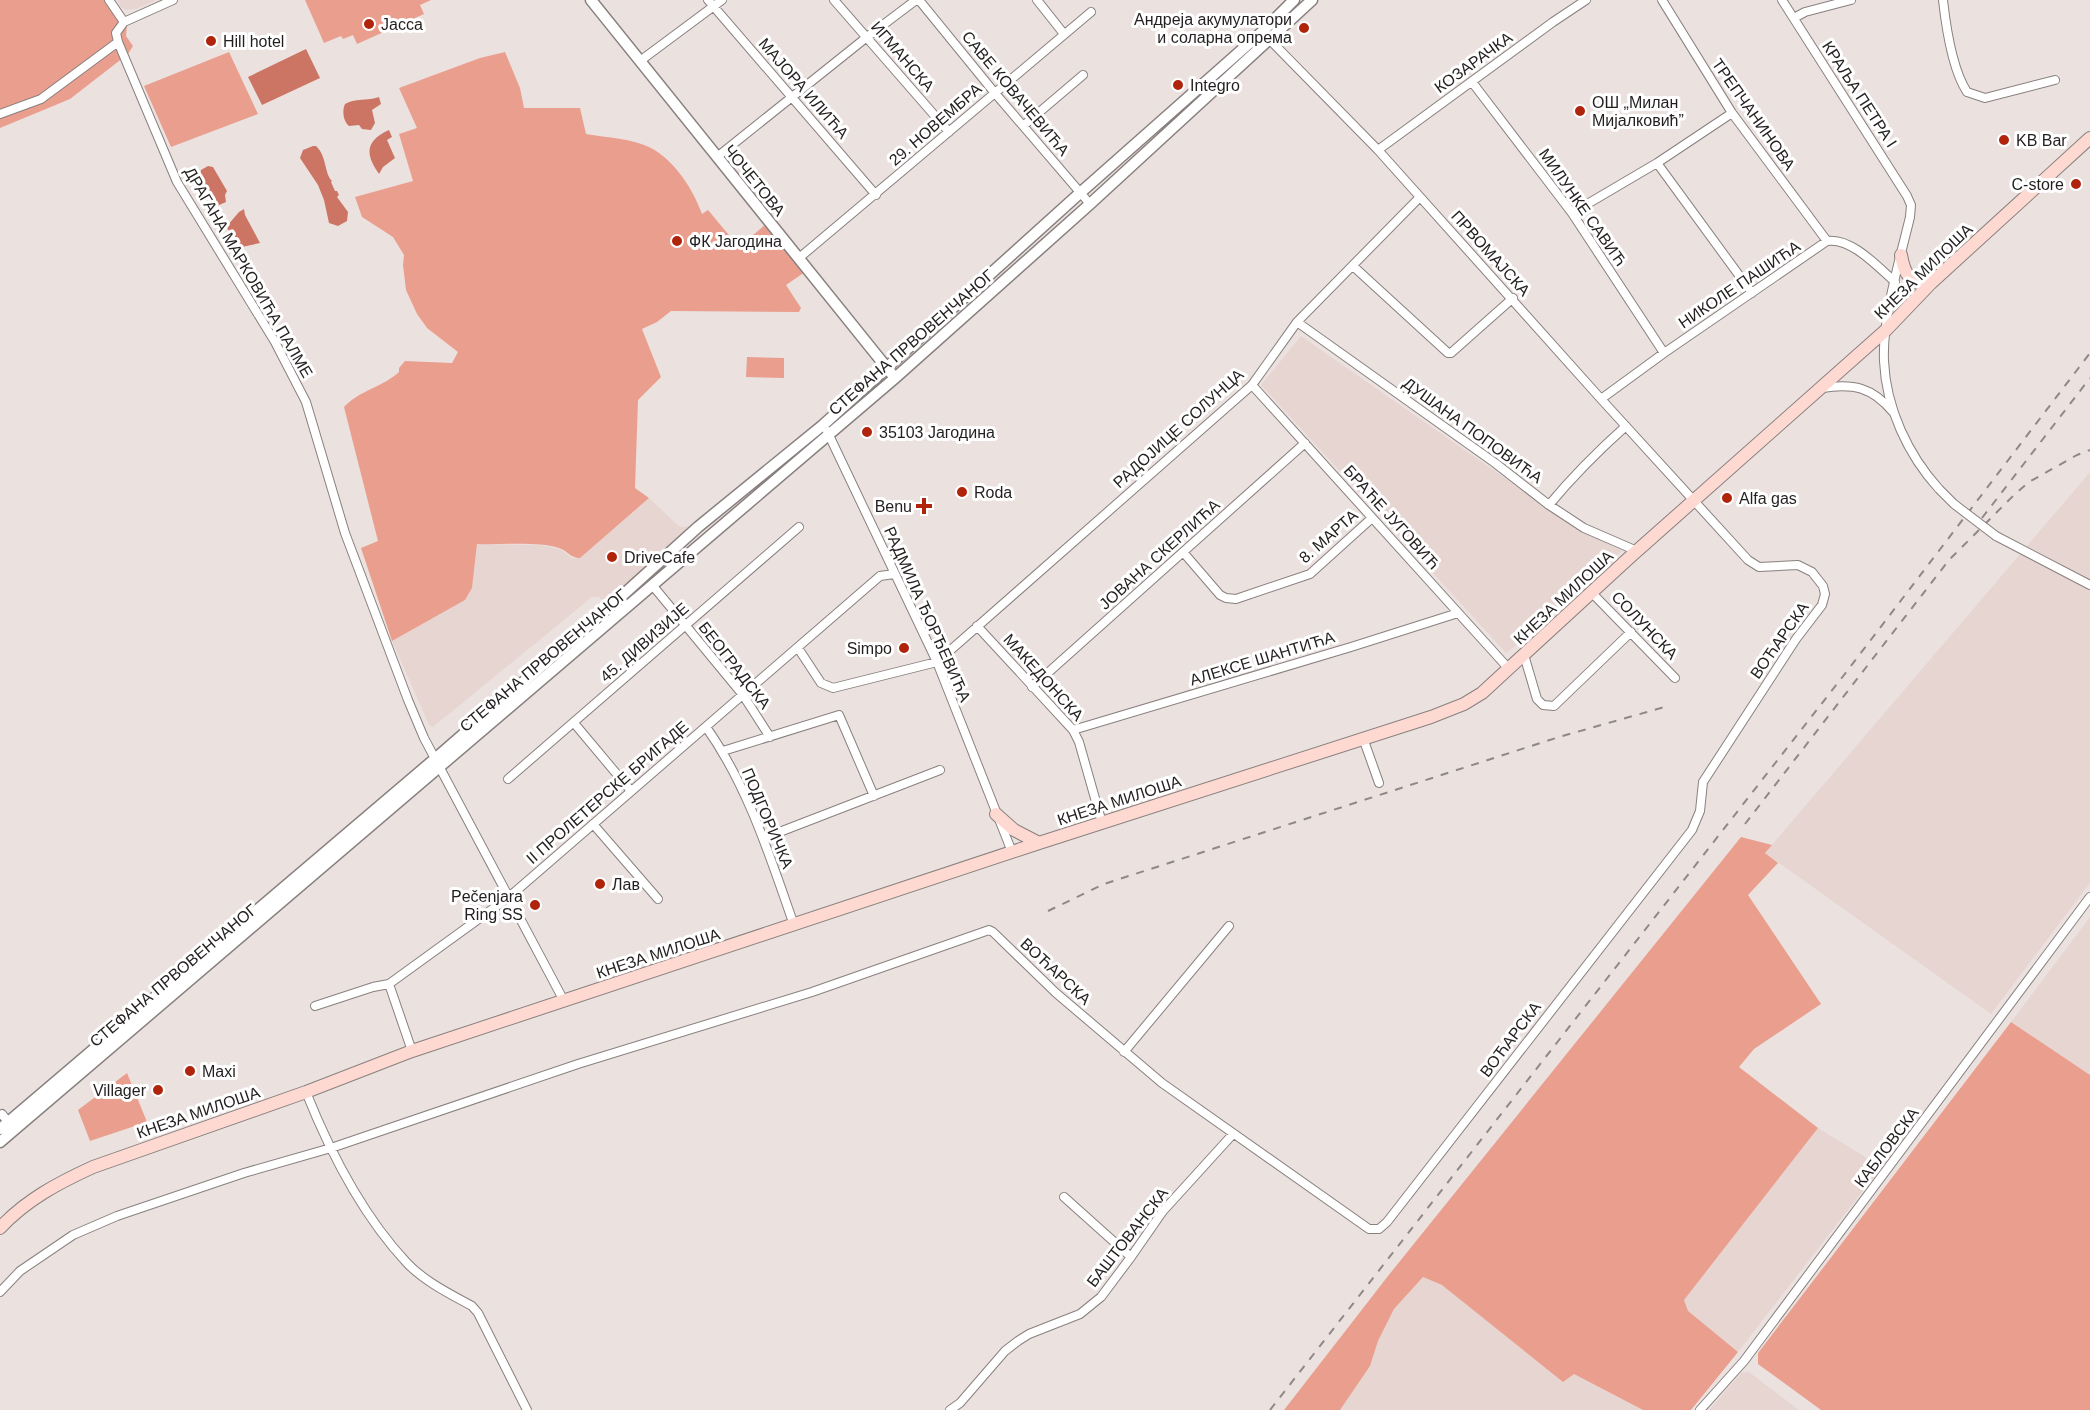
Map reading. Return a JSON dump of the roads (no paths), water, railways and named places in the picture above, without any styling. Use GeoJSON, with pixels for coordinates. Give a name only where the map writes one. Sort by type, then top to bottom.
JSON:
{"type":"FeatureCollection","features":[{"type":"Feature","properties":{"kind":"main road","name":"КНЕЗА МИЛОША"},"geometry":{"type":"LineString","coordinates":[[0,1228],[34,1198],[93,1167],[306,1092],[412,1051],[1039,843],[1431,717],[1464,704],[1482,693],[1524,656],[1637,551],[1886,330],[1931,283],[2090,138]]}},
{"type":"Feature","properties":{"kind":"main road"},"geometry":{"type":"LineString","coordinates":[[1901,255],[1904,270],[1910,279],[1922,284],[1931,283]]}},
{"type":"Feature","properties":{"kind":"main road"},"geometry":{"type":"LineString","coordinates":[[996,814],[1014,830],[1039,843]]}},
{"type":"Feature","properties":{"kind":"street"},"geometry":{"type":"LineString","coordinates":[[109,0],[124,22]]}},
{"type":"Feature","properties":{"kind":"street"},"geometry":{"type":"LineString","coordinates":[[0,114],[40,99],[118,42],[117,33],[124,22],[173,0]]}},
{"type":"Feature","properties":{"kind":"street","name":"ЧОЧЕТОВА"},"geometry":{"type":"LineString","coordinates":[[591,0],[895,378]]}},
{"type":"Feature","properties":{"kind":"street"},"geometry":{"type":"LineString","coordinates":[[640,61],[711,3],[722,0]]}},
{"type":"Feature","properties":{"kind":"street","name":"ИГМАНСКА"},"geometry":{"type":"LineString","coordinates":[[834,0],[949,132]]}},
{"type":"Feature","properties":{"kind":"street"},"geometry":{"type":"LineString","coordinates":[[717,157],[867,37],[918,0]]}},
{"type":"Feature","properties":{"kind":"street","name":"САВЕ КОВАЧЕВИЋА"},"geometry":{"type":"LineString","coordinates":[[918,0],[1090,204]]}},
{"type":"Feature","properties":{"kind":"street"},"geometry":{"type":"LineString","coordinates":[[1037,0],[1064,34]]}},
{"type":"Feature","properties":{"kind":"street","name":"СТЕФАНА ПРВОВЕНЧАНОГ"},"geometry":{"type":"LineString","coordinates":[[0,1142],[618,608],[698,527],[895,378],[1090,204],[1265,35],[1294,0]]}},
{"type":"Feature","properties":{"kind":"street","name":"КОЗАРАЧКА"},"geometry":{"type":"LineString","coordinates":[[1378,150],[1552,22],[1586,0]]}},
{"type":"Feature","properties":{"kind":"street","name":"ТРЕПЧАНИНОВА"},"geometry":{"type":"LineString","coordinates":[[1662,0],[1732,113],[1827,241]]}},
{"type":"Feature","properties":{"kind":"street","name":"КРАЉА ПЕТРА I"},"geometry":{"type":"LineString","coordinates":[[1782,0],[1907,196],[1911,206],[1910,217],[1901,255]]}},
{"type":"Feature","properties":{"kind":"street"},"geometry":{"type":"LineString","coordinates":[[1794,18],[1805,12],[1851,0]]}},
{"type":"Feature","properties":{"kind":"street"},"geometry":{"type":"LineString","coordinates":[[1943,0],[1945,19],[1959,75],[1967,92],[1984,98],[2055,80]]}},
{"type":"Feature","properties":{"kind":"street","name":"СТЕФАНА ПРВОВЕНЧАНОГ"},"geometry":{"type":"LineString","coordinates":[[618,608],[653,586],[826,430],[887,368],[1080,193],[1265,35],[1310,1]]}},
{"type":"Feature","properties":{"kind":"street","name":"МАЈОРА ИЛИЋА"},"geometry":{"type":"LineString","coordinates":[[711,3],[876,195]]}},
{"type":"Feature","properties":{"kind":"street","name":"29. НОВЕМБРА"},"geometry":{"type":"LineString","coordinates":[[799,258],[1091,12]]}},
{"type":"Feature","properties":{"kind":"street","name":"ПРВОМАЈСКА"},"geometry":{"type":"LineString","coordinates":[[1265,35],[1378,150],[1693,501]]}},
{"type":"Feature","properties":{"kind":"street","name":"ДРАГАНА МАРКОВИЋА ПАЛМЕ"},"geometry":{"type":"LineString","coordinates":[[118,42],[177,182],[293,373],[308,406],[345,533],[408,700],[438,762],[564,1001]]}},
{"type":"Feature","properties":{"kind":"street"},"geometry":{"type":"LineString","coordinates":[[1023,126],[1083,75]]}},
{"type":"Feature","properties":{"kind":"street","name":"МИЛУНКЕ САВИЋ"},"geometry":{"type":"LineString","coordinates":[[1472,82],[1572,213],[1664,353]]}},
{"type":"Feature","properties":{"kind":"street"},"geometry":{"type":"LineString","coordinates":[[1572,213],[1657,163],[1732,113]]}},
{"type":"Feature","properties":{"kind":"street"},"geometry":{"type":"LineString","coordinates":[[1657,163],[1752,293]]}},
{"type":"Feature","properties":{"kind":"street","name":"РАДОЈИЦЕ СОЛУНЦА"},"geometry":{"type":"LineString","coordinates":[[937,662],[1252,386],[1298,322],[1420,197]]}},
{"type":"Feature","properties":{"kind":"street"},"geometry":{"type":"LineString","coordinates":[[1827,241],[1842,241],[1852,247],[1895,282]]}},
{"type":"Feature","properties":{"kind":"street","name":"НИКОЛЕ ПАШИЋА"},"geometry":{"type":"LineString","coordinates":[[1601,399],[1827,241]]}},
{"type":"Feature","properties":{"kind":"street"},"geometry":{"type":"LineString","coordinates":[[1901,255],[1886,330],[1885,371],[1893,412],[1917,460],[1939,489],[1954,504],[1996,536],[2090,585]]}},
{"type":"Feature","properties":{"kind":"street"},"geometry":{"type":"LineString","coordinates":[[1353,266],[1407,318],[1448,353],[1452,353],[1513,298]]}},
{"type":"Feature","properties":{"kind":"street","name":"ДУШАНА ПОПОВИЋА"},"geometry":{"type":"LineString","coordinates":[[1298,322],[1495,463],[1549,505],[1584,528],[1637,551]]}},
{"type":"Feature","properties":{"kind":"street","name":"БРАЋЕ ЈУГОВИЋ"},"geometry":{"type":"LineString","coordinates":[[1252,386],[1509,669]]}},
{"type":"Feature","properties":{"kind":"street"},"geometry":{"type":"LineString","coordinates":[[1821,388],[1845,386],[1862,388],[1878,398],[1893,412]]}},
{"type":"Feature","properties":{"kind":"street"},"geometry":{"type":"LineString","coordinates":[[1549,505],[1599,450],[1626,426]]}},
{"type":"Feature","properties":{"kind":"street","name":"РАДМИЛА ЂОРЂЕВИЋА"},"geometry":{"type":"LineString","coordinates":[[826,430],[937,662],[1012,852]]}},
{"type":"Feature","properties":{"kind":"street","name":"ЈОВАНА СКЕРЛИЋА"},"geometry":{"type":"LineString","coordinates":[[1032,687],[1305,443]]}},
{"type":"Feature","properties":{"kind":"street","name":"ВОЋАРСКА"},"geometry":{"type":"LineString","coordinates":[[331,1148],[578,1064],[812,992],[988,930],[993,932],[1056,993],[1162,1083],[1361,1224],[1370,1229],[1379,1229],[1456,1136],[1621,919],[1692,830],[1700,811],[1703,782],[1796,639],[1822,605],[1825,594],[1823,586],[1812,572],[1798,565],[1759,567],[1748,560],[1693,501]]}},
{"type":"Feature","properties":{"kind":"street","name":"8. МАРТА"},"geometry":{"type":"LineString","coordinates":[[1183,552],[1220,595],[1236,599],[1310,574],[1372,518]]}},
{"type":"Feature","properties":{"kind":"street","name":"45. ДИВИЗИЈЕ"},"geometry":{"type":"LineString","coordinates":[[508,779],[799,527]]}},
{"type":"Feature","properties":{"kind":"street","name":"II ПРОЛЕТЕРСКЕ БРИГАДЕ"},"geometry":{"type":"LineString","coordinates":[[389,984],[508,897],[880,576],[894,574]]}},
{"type":"Feature","properties":{"kind":"street","name":"БЕОГРАДСКА"},"geometry":{"type":"LineString","coordinates":[[653,586],[743,695],[770,736]]}},
{"type":"Feature","properties":{"kind":"street","name":"СОЛУНСКА"},"geometry":{"type":"LineString","coordinates":[[1592,592],[1675,678]]}},
{"type":"Feature","properties":{"kind":"street","name":"АЛЕКСЕ ШАНТИЋА"},"geometry":{"type":"LineString","coordinates":[[1073,730],[1458,613]]}},
{"type":"Feature","properties":{"kind":"street","name":"МАКЕДОНСКА"},"geometry":{"type":"LineString","coordinates":[[977,626],[1073,730],[1079,742],[1102,823]]}},
{"type":"Feature","properties":{"kind":"street"},"geometry":{"type":"LineString","coordinates":[[1524,656],[1537,699],[1543,705],[1554,706],[1630,632]]}},
{"type":"Feature","properties":{"kind":"street"},"geometry":{"type":"LineString","coordinates":[[798,648],[821,683],[833,688],[937,662]]}},
{"type":"Feature","properties":{"kind":"street"},"geometry":{"type":"LineString","coordinates":[[723,751],[839,715],[874,796]]}},
{"type":"Feature","properties":{"kind":"street"},"geometry":{"type":"LineString","coordinates":[[574,723],[631,791]]}},
{"type":"Feature","properties":{"kind":"street","name":"ПОДГОРИЧКА"},"geometry":{"type":"LineString","coordinates":[[706,727],[723,751],[764,838],[794,925]]}},
{"type":"Feature","properties":{"kind":"street"},"geometry":{"type":"LineString","coordinates":[[1363,738],[1379,783]]}},
{"type":"Feature","properties":{"kind":"street","name":"СТЕФАНА ПРВОВЕНЧАНОГ"},"geometry":{"type":"LineString","coordinates":[[3,1122],[438,762]]}},
{"type":"Feature","properties":{"kind":"street"},"geometry":{"type":"LineString","coordinates":[[764,838],[940,770]]}},
{"type":"Feature","properties":{"kind":"street"},"geometry":{"type":"LineString","coordinates":[[593,824],[658,899]]}},
{"type":"Feature","properties":{"kind":"street","name":"КАБЛОВСКА"},"geometry":{"type":"LineString","coordinates":[[1700,1410],[1752,1351],[2090,897]]}},
{"type":"Feature","properties":{"kind":"street"},"geometry":{"type":"LineString","coordinates":[[1124,1052],[1229,926]]}},
{"type":"Feature","properties":{"kind":"street"},"geometry":{"type":"LineString","coordinates":[[315,1006],[372,987],[389,984],[412,1051]]}},
{"type":"Feature","properties":{"kind":"street"},"geometry":{"type":"LineString","coordinates":[[306,1092],[331,1148],[376,1223],[407,1263],[418,1273],[478,1312],[527,1410]]}},
{"type":"Feature","properties":{"kind":"street","name":"БАШТОВАНСКА"},"geometry":{"type":"LineString","coordinates":[[950,1410],[960,1403],[1005,1351],[1018,1341],[1029,1334],[1080,1314],[1101,1296],[1163,1211],[1233,1134]]}},
{"type":"Feature","properties":{"kind":"street"},"geometry":{"type":"LineString","coordinates":[[0,1292],[20,1271],[73,1235],[92,1226],[244,1173],[331,1148]]}},
{"type":"Feature","properties":{"kind":"street"},"geometry":{"type":"LineString","coordinates":[[1064,1197],[1131,1257]]}},
{"type":"Feature","properties":{"kind":"railway"},"geometry":{"type":"LineString","coordinates":[[1270,1410],[1844,675],[2090,353]]}},
{"type":"Feature","properties":{"kind":"railway"},"geometry":{"type":"LineString","coordinates":[[1982,518],[2090,378]]}},
{"type":"Feature","properties":{"kind":"railway"},"geometry":{"type":"LineString","coordinates":[[1745,824],[1949,560],[2029,482],[2090,450]]}},
{"type":"Feature","properties":{"kind":"railway"},"geometry":{"type":"LineString","coordinates":[[1048,911],[1104,884],[1559,737],[1668,706]]}},
{"type":"Feature","properties":{"kind":"place","name":"Јасса"},"geometry":{"type":"Point","coordinates":[369,24]}},
{"type":"Feature","properties":{"kind":"place","name":"Андреја акумулатори и соларна опрема"},"geometry":{"type":"Point","coordinates":[1304,28]}},
{"type":"Feature","properties":{"kind":"place","name":"Hill hotel"},"geometry":{"type":"Point","coordinates":[211,41]}},
{"type":"Feature","properties":{"kind":"place","name":"Integro"},"geometry":{"type":"Point","coordinates":[1178,85]}},
{"type":"Feature","properties":{"kind":"place","name":"ОШ „Милан Мијалковић”"},"geometry":{"type":"Point","coordinates":[1580,111]}},
{"type":"Feature","properties":{"kind":"place","name":"KB Bar"},"geometry":{"type":"Point","coordinates":[2004,140]}},
{"type":"Feature","properties":{"kind":"place","name":"C-store"},"geometry":{"type":"Point","coordinates":[2076,184]}},
{"type":"Feature","properties":{"kind":"place","name":"ФК Јагодина"},"geometry":{"type":"Point","coordinates":[677,241]}},
{"type":"Feature","properties":{"kind":"place","name":"35103 Јагодина"},"geometry":{"type":"Point","coordinates":[867,432]}},
{"type":"Feature","properties":{"kind":"place","name":"Roda"},"geometry":{"type":"Point","coordinates":[962,492]}},
{"type":"Feature","properties":{"kind":"place","name":"Alfa gas"},"geometry":{"type":"Point","coordinates":[1727,498]}},
{"type":"Feature","properties":{"kind":"place","name":"Benu"},"geometry":{"type":"Point","coordinates":[924,506]}},
{"type":"Feature","properties":{"kind":"place","name":"DriveCafe"},"geometry":{"type":"Point","coordinates":[612,557]}},
{"type":"Feature","properties":{"kind":"place","name":"Simpo"},"geometry":{"type":"Point","coordinates":[904,648]}},
{"type":"Feature","properties":{"kind":"place","name":"Лав"},"geometry":{"type":"Point","coordinates":[600,884]}},
{"type":"Feature","properties":{"kind":"place","name":"Pečenjara Ring SS"},"geometry":{"type":"Point","coordinates":[535,905]}},
{"type":"Feature","properties":{"kind":"place","name":"Maxi"},"geometry":{"type":"Point","coordinates":[190,1071]}},
{"type":"Feature","properties":{"kind":"place","name":"Villager"},"geometry":{"type":"Point","coordinates":[158,1090]}}]}
